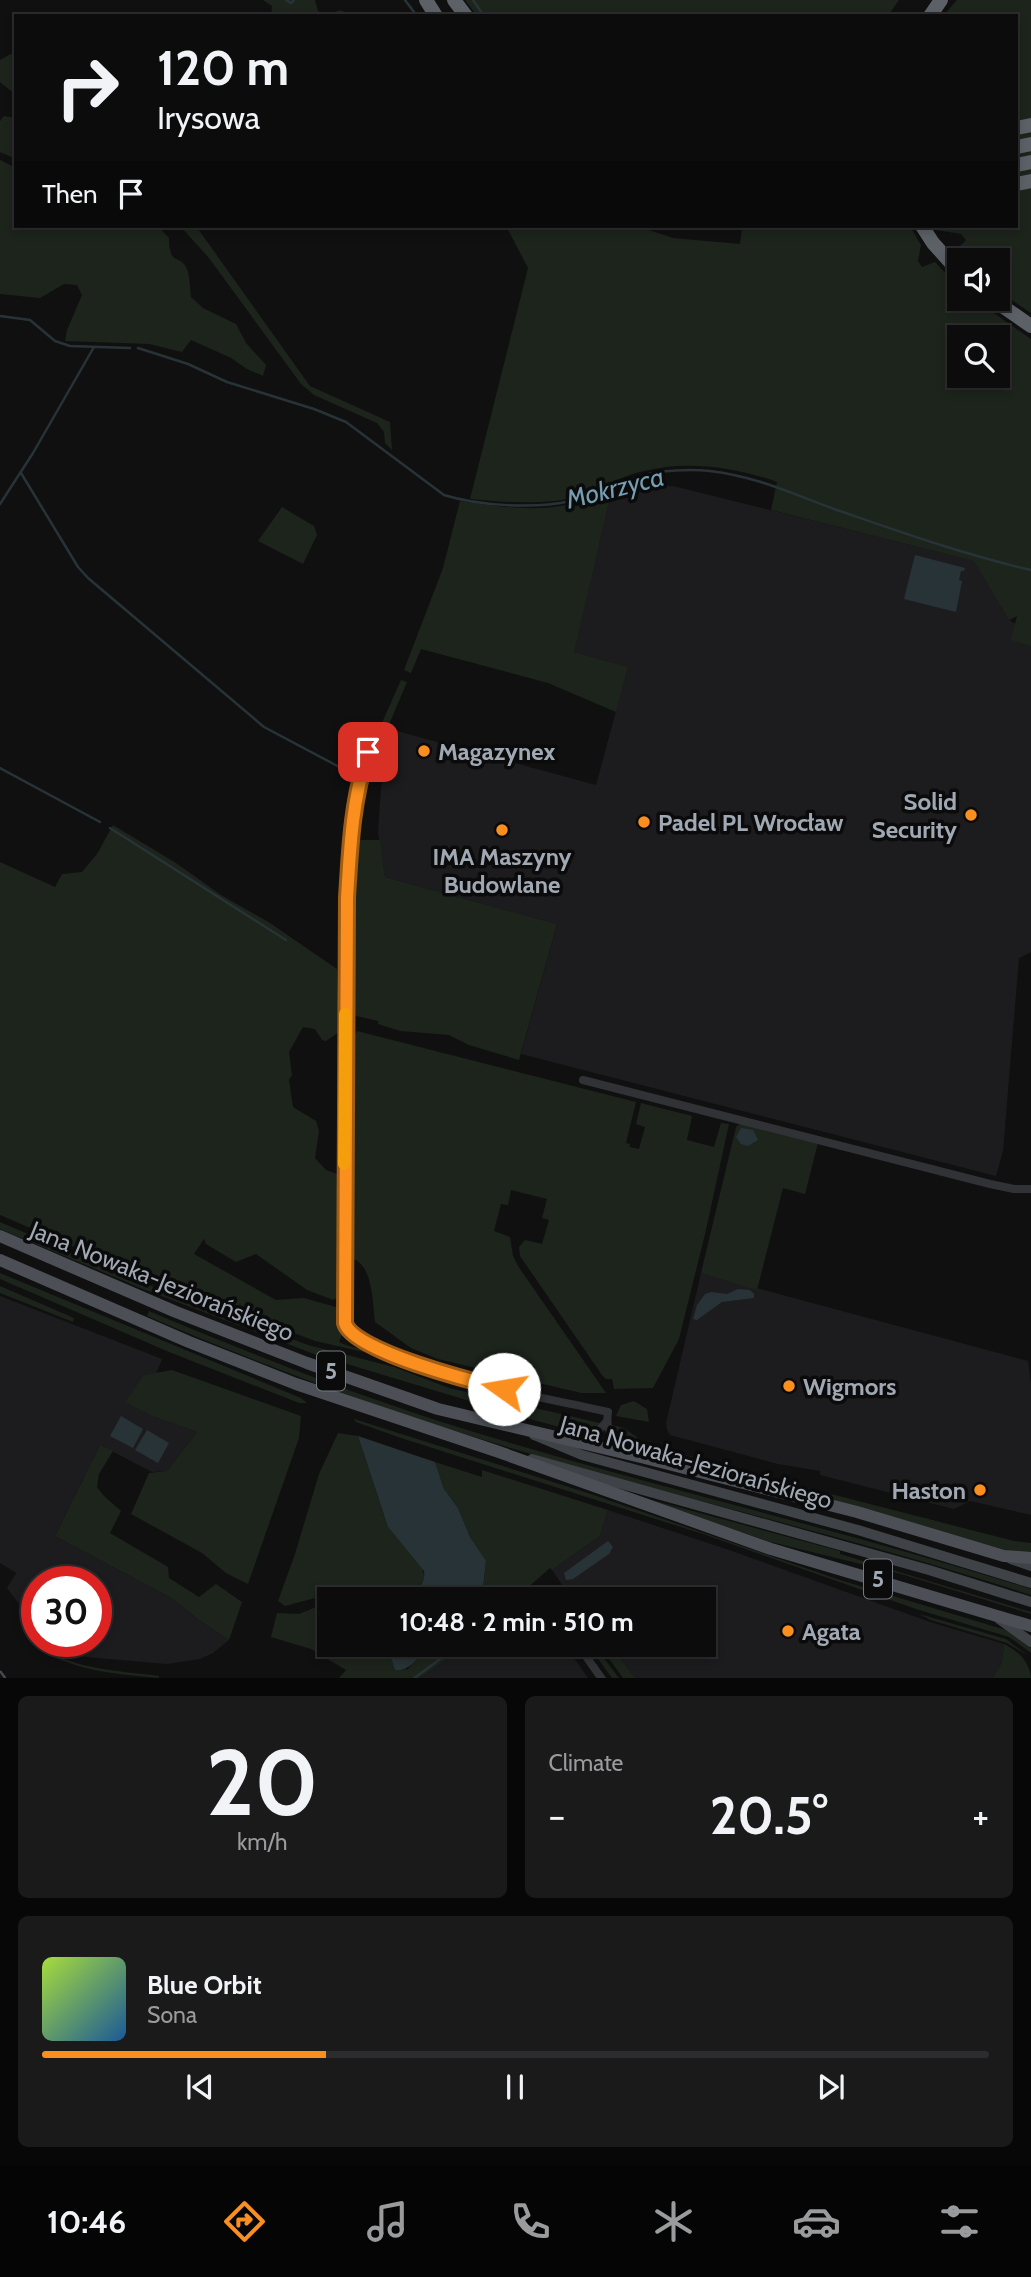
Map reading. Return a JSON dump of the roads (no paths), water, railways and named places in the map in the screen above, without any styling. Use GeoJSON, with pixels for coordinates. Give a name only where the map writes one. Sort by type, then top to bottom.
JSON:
{"type":"FeatureCollection","features":[{"type":"Feature","properties":{"kind":"highway"},"geometry":{"type":"LineString","coordinates":[[925,231],[947,258]]}},
{"type":"Feature","properties":{"kind":"highway"},"geometry":{"type":"LineString","coordinates":[[1009,311],[1031,326]]}},
{"type":"Feature","properties":{"kind":"main road","name":"Jana Nowaka-Jeziorańskiego"},"geometry":{"type":"LineString","coordinates":[[0,1236],[176,1312],[307,1363],[438,1409],[523,1430]]}},
{"type":"Feature","properties":{"kind":"main road","name":"Jana Nowaka-Jeziorańskiego"},"geometry":{"type":"LineString","coordinates":[[0,1260],[276,1377],[406,1423],[496,1451]]}},
{"type":"Feature","properties":{"kind":"main road","name":"5"},"geometry":{"type":"LineString","coordinates":[[523,1430],[857,1512],[1004,1556],[1031,1558]]}},
{"type":"Feature","properties":{"kind":"main road","name":"5"},"geometry":{"type":"LineString","coordinates":[[496,1451],[771,1549],[985,1610],[1031,1626]]}},
{"type":"Feature","properties":{"kind":"street"},"geometry":{"type":"LineString","coordinates":[[368,752],[359,779],[351,830],[347,898],[346,1328],[357,1337],[388,1353],[432,1370],[608,1412],[606,1422],[594,1436],[566,1440]]}},
{"type":"Feature","properties":{"kind":"street"},"geometry":{"type":"LineString","coordinates":[[583,1080],[990,1184],[1031,1189]]}},
{"type":"Feature","properties":{"kind":"street"},"geometry":{"type":"LineString","coordinates":[[606,1422],[613,1441],[645,1458]]}},
{"type":"Feature","properties":{"kind":"street","name":"Jana Nowaka-Jeziorańskiego"},"geometry":{"type":"LineString","coordinates":[[523,1430],[582,1455],[858,1530],[1031,1583]]}},
{"type":"Feature","properties":{"kind":"street","name":"Jana Nowaka-Jeziorańskiego"},"geometry":{"type":"LineString","coordinates":[[496,1451],[558,1465],[892,1559],[1031,1602]]}},
{"type":"Feature","properties":{"kind":"street"},"geometry":{"type":"LineString","coordinates":[[1004,1556],[1031,1566]]}},
{"type":"Feature","properties":{"kind":"street"},"geometry":{"type":"LineString","coordinates":[[985,1610],[1031,1642]]}},
{"type":"Feature","properties":{"kind":"street"},"geometry":{"type":"LineString","coordinates":[[587,1657],[602,1678]]}},
{"type":"Feature","properties":{"kind":"waterway"},"geometry":{"type":"LineString","coordinates":[[286,0],[291,3],[294,0]]}},
{"type":"Feature","properties":{"kind":"waterway"},"geometry":{"type":"LineString","coordinates":[[405,0],[416,14]]}},
{"type":"Feature","properties":{"kind":"waterway"},"geometry":{"type":"LineString","coordinates":[[473,0],[483,14]]}},
{"type":"Feature","properties":{"kind":"waterway","name":"Mokrzyca"},"geometry":{"type":"LineString","coordinates":[[0,316],[30,320],[55,341],[70,346],[130,348]]}},
{"type":"Feature","properties":{"kind":"waterway"},"geometry":{"type":"LineString","coordinates":[[0,504],[33,453],[94,347]]}},
{"type":"Feature","properties":{"kind":"waterway","name":"Mokrzyca"},"geometry":{"type":"LineString","coordinates":[[138,348],[188,364],[227,382],[314,409],[346,422],[444,495],[458,499],[507,505],[541,505],[589,496],[649,474],[710,471],[760,482],[933,543],[1031,570]]}},
{"type":"Feature","properties":{"kind":"waterway"},"geometry":{"type":"LineString","coordinates":[[21,473],[78,567],[88,578],[264,727],[345,770]]}},
{"type":"Feature","properties":{"kind":"waterway"},"geometry":{"type":"LineString","coordinates":[[0,768],[100,822]]}},
{"type":"Feature","properties":{"kind":"waterway"},"geometry":{"type":"LineString","coordinates":[[110,828],[286,940]]}},
{"type":"Feature","properties":{"kind":"waterway"},"geometry":{"type":"LineString","coordinates":[[414,1678],[443,1657]]}},
{"type":"Feature","properties":{"kind":"railway"},"geometry":{"type":"LineString","coordinates":[[0,1671],[5,1678]]}},
{"type":"Feature","properties":{"kind":"place","name":"Magazynex"},"geometry":{"type":"Point","coordinates":[424,751]}},
{"type":"Feature","properties":{"kind":"place","name":"Solid Security"},"geometry":{"type":"Point","coordinates":[971,815]}},
{"type":"Feature","properties":{"kind":"place","name":"Padel PL Wrocław"},"geometry":{"type":"Point","coordinates":[644,822]}},
{"type":"Feature","properties":{"kind":"place","name":"IMA Maszyny Budowlane"},"geometry":{"type":"Point","coordinates":[502,830]}},
{"type":"Feature","properties":{"kind":"place","name":"Wigmors"},"geometry":{"type":"Point","coordinates":[789,1386]}},
{"type":"Feature","properties":{"kind":"place","name":"Haston"},"geometry":{"type":"Point","coordinates":[980,1490]}},
{"type":"Feature","properties":{"kind":"place","name":"Agata"},"geometry":{"type":"Point","coordinates":[788,1631]}}]}
